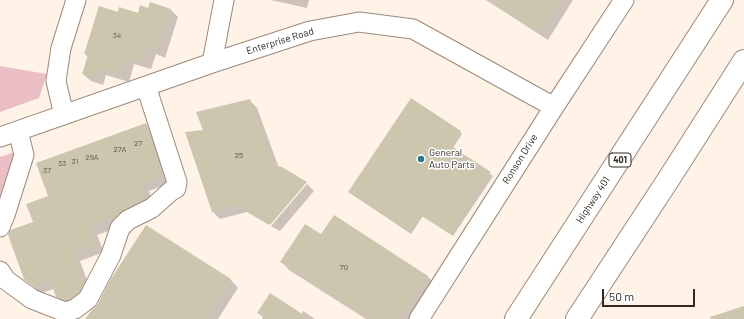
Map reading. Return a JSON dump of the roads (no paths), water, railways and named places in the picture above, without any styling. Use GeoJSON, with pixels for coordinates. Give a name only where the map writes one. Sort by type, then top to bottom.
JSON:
{"type":"FeatureCollection","features":[{"type":"Feature","properties":{"kind":"highway","name":"Highway 401"},"geometry":{"type":"LineString","coordinates":[[516,319],[722,0]]}},
{"type":"Feature","properties":{"kind":"highway"},"geometry":{"type":"LineString","coordinates":[[577,319],[744,61]]}},
{"type":"Feature","properties":{"kind":"highway"},"geometry":{"type":"LineString","coordinates":[[591,319],[670,177]]}},
{"type":"Feature","properties":{"kind":"street"},"geometry":{"type":"LineString","coordinates":[[64,115],[56,80],[61,48],[76,0]]}},
{"type":"Feature","properties":{"kind":"street"},"geometry":{"type":"LineString","coordinates":[[212,62],[224,0]]}},
{"type":"Feature","properties":{"kind":"street","name":"Ronson Drive"},"geometry":{"type":"LineString","coordinates":[[418,319],[624,0]]}},
{"type":"Feature","properties":{"kind":"street","name":"Enterprise Road"},"geometry":{"type":"LineString","coordinates":[[0,137],[212,62],[310,31],[359,22],[413,29],[554,107]]}},
{"type":"Feature","properties":{"kind":"street"},"geometry":{"type":"LineString","coordinates":[[0,271],[6,280],[32,299],[65,312],[75,309],[88,299],[111,255],[120,228],[128,220],[152,208],[171,190],[176,188],[177,182],[146,86]]}},
{"type":"Feature","properties":{"kind":"street"},"geometry":{"type":"LineString","coordinates":[[0,227],[24,155],[18,131]]}},
{"type":"Feature","properties":{"kind":"place","name":"General Auto Parts"},"geometry":{"type":"Point","coordinates":[421,159]}}]}
